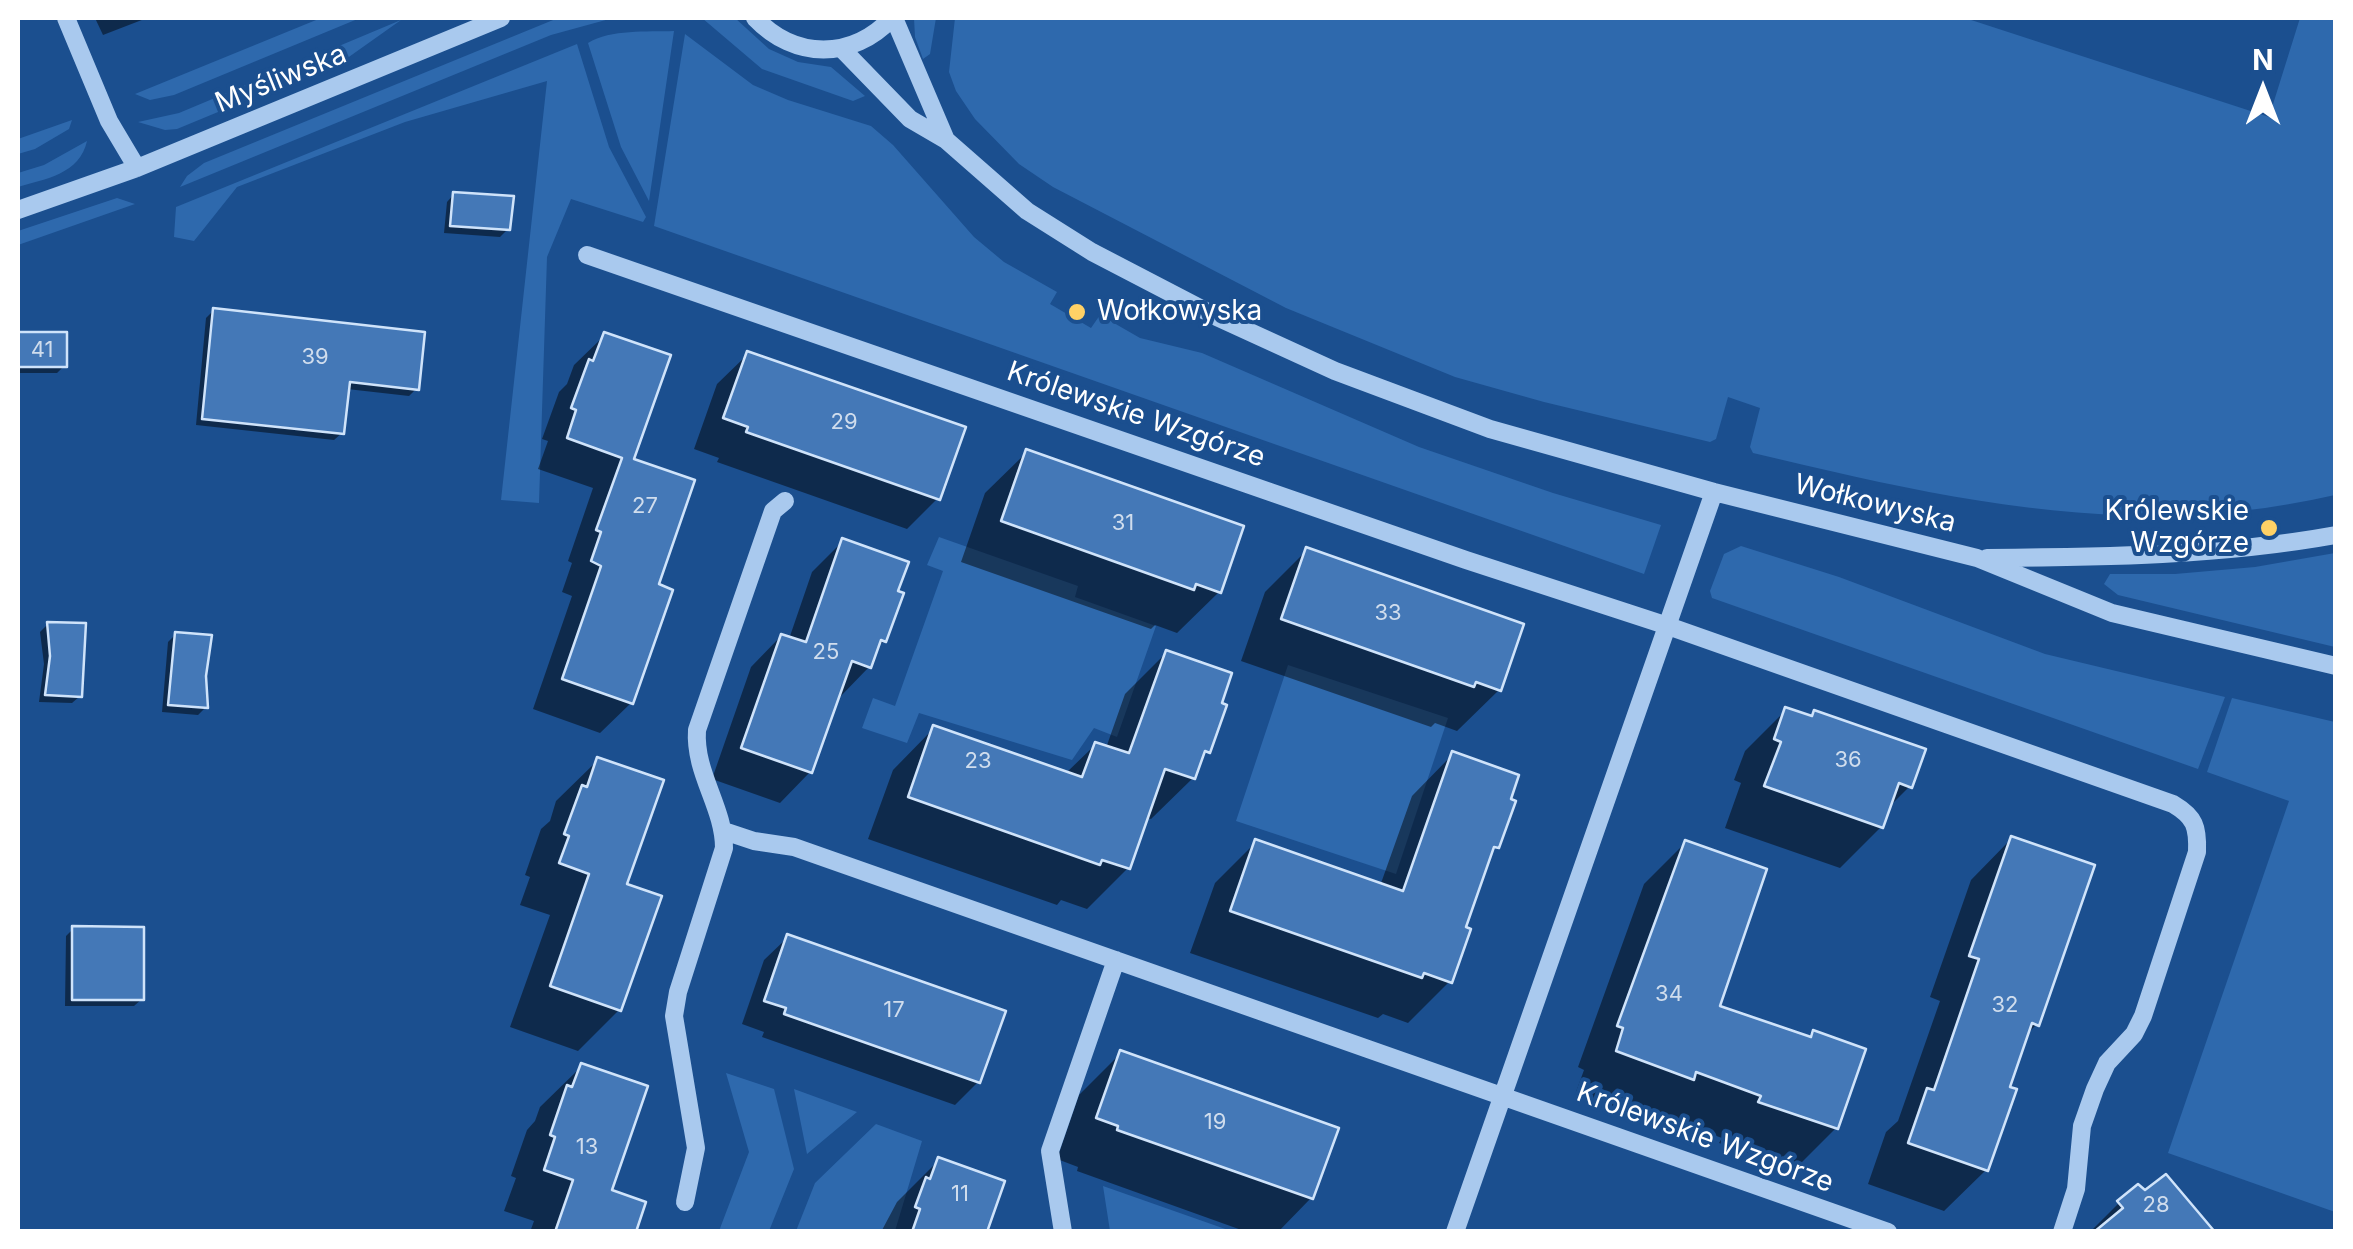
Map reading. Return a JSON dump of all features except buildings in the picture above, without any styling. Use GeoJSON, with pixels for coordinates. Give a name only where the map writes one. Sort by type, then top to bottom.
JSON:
{"type":"FeatureCollection","features":[{"type":"Feature","properties":{"kind":"street"},"geometry":{"type":"LineString","coordinates":[[66,18],[109,122],[136,168]]}},
{"type":"Feature","properties":{"kind":"street","name":"Myśliwska"},"geometry":{"type":"LineString","coordinates":[[18,210],[136,168],[501,18]]}},
{"type":"Feature","properties":{"kind":"street"},"geometry":{"type":"LineString","coordinates":[[755,18],[768,32],[791,45],[816,51],[842,49],[879,32],[893,18]]}},
{"type":"Feature","properties":{"kind":"street","name":"Wołkowyska"},"geometry":{"type":"LineString","coordinates":[[893,18],[946,140]]}},
{"type":"Feature","properties":{"kind":"street","name":"Wołkowyska"},"geometry":{"type":"LineString","coordinates":[[842,49],[910,119],[946,140],[1027,211],[1092,252],[1217,317],[1335,371],[1490,429],[1714,492],[1977,558],[2112,614],[2336,666]]}},
{"type":"Feature","properties":{"kind":"street","name":"Królewskie Wzgórze"},"geometry":{"type":"LineString","coordinates":[[587,256],[1668,626],[2173,804],[2189,814],[2196,824],[2198,852],[2144,1016],[2134,1034],[2107,1064],[2095,1089],[2082,1126],[2076,1189],[2062,1232]]}},
{"type":"Feature","properties":{"kind":"street"},"geometry":{"type":"LineString","coordinates":[[1455,1232],[1714,492]]}},
{"type":"Feature","properties":{"kind":"street"},"geometry":{"type":"LineString","coordinates":[[685,1202],[696,1148],[674,1016],[678,992],[724,848],[724,831],[698,763],[698,730],[773,510],[785,502]]}},
{"type":"Feature","properties":{"kind":"street","name":"Wołkowyska"},"geometry":{"type":"LineString","coordinates":[[1977,558],[2191,554],[2270,547],[2336,535]]}},
{"type":"Feature","properties":{"kind":"street","name":"Królewskie Wzgórze"},"geometry":{"type":"LineString","coordinates":[[724,831],[754,841],[794,846],[1888,1232]]}},
{"type":"Feature","properties":{"kind":"street"},"geometry":{"type":"LineString","coordinates":[[1063,1232],[1050,1152],[1116,960]]}},
{"type":"Feature","properties":{"kind":"shaded area"},"geometry":{"type":"Polygon","coordinates":[[[321,18],[360,18],[174,95],[150,100],[135,94],[321,18]]]}},
{"type":"Feature","properties":{"kind":"shaded area"},"geometry":{"type":"Polygon","coordinates":[[[558,18],[613,18],[551,35],[180,187],[204,163],[558,18]]]}},
{"type":"Feature","properties":{"kind":"shaded area"},"geometry":{"type":"Polygon","coordinates":[[[702,18],[735,18],[769,49],[798,62],[831,67],[865,96],[853,101],[762,69],[702,18]]]}},
{"type":"Feature","properties":{"kind":"shaded area"},"geometry":{"type":"Polygon","coordinates":[[[914,18],[936,18],[930,54],[923,59],[915,37],[914,18]]]}},
{"type":"Feature","properties":{"kind":"shaded area"},"geometry":{"type":"Polygon","coordinates":[[[955,18],[1965,18],[2269,117],[2300,18],[2335,18],[2335,495],[2260,509],[2186,515],[2042,509],[1899,486],[1753,453],[1750,447],[1760,408],[1728,397],[1716,439],[1710,442],[1455,377],[1286,308],[1053,187],[1019,164],[975,119],[956,91],[949,72],[955,18]]]}},
{"type":"Feature","properties":{"kind":"shaded area"},"geometry":{"type":"Polygon","coordinates":[[[401,20],[346,59],[177,129],[165,130],[138,122],[179,113],[401,20]]]}},
{"type":"Feature","properties":{"kind":"shaded area"},"geometry":{"type":"Polygon","coordinates":[[[674,31],[649,201],[621,147],[588,43],[618,33],[674,31]]]}},
{"type":"Feature","properties":{"kind":"shaded area"},"geometry":{"type":"Polygon","coordinates":[[[685,34],[753,85],[871,126],[893,145],[974,237],[1004,262],[1057,292],[1050,304],[1091,328],[1100,315],[1140,338],[1202,353],[1419,447],[1661,525],[1644,574],[654,226],[685,34]]]}},
{"type":"Feature","properties":{"kind":"shaded area"},"geometry":{"type":"Polygon","coordinates":[[[577,44],[609,147],[646,217],[643,222],[571,199],[547,257],[539,503],[501,500],[547,81],[405,122],[237,187],[194,241],[174,237],[176,207],[577,44]]]}},
{"type":"Feature","properties":{"kind":"shaded area"},"geometry":{"type":"Polygon","coordinates":[[[72,120],[69,129],[18,154],[18,139],[72,120]]]}},
{"type":"Feature","properties":{"kind":"shaded area"},"geometry":{"type":"Polygon","coordinates":[[[87,141],[69,168],[18,187],[18,173],[44,165],[87,141]]]}},
{"type":"Feature","properties":{"kind":"shaded area"},"geometry":{"type":"Polygon","coordinates":[[[117,198],[135,204],[18,245],[18,231],[117,198]]]}},
{"type":"Feature","properties":{"kind":"shaded area"},"geometry":{"type":"Polygon","coordinates":[[[939,537],[1078,586],[1075,597],[1156,626],[1117,737],[1094,728],[1072,760],[919,713],[907,743],[862,728],[873,698],[895,706],[943,571],[927,565],[939,537]]]}},
{"type":"Feature","properties":{"kind":"shaded area"},"geometry":{"type":"Polygon","coordinates":[[[1741,546],[1839,577],[2045,654],[2225,697],[2198,769],[1712,598],[1710,591],[1724,554],[1741,546]]]}},
{"type":"Feature","properties":{"kind":"shaded area"},"geometry":{"type":"Polygon","coordinates":[[[2335,553],[2335,647],[2118,595],[2104,584],[2110,574],[2175,574],[2255,567],[2335,553]]]}},
{"type":"Feature","properties":{"kind":"shaded area"},"geometry":{"type":"Polygon","coordinates":[[[1288,665],[1448,718],[1396,874],[1236,821],[1288,665]]]}},
{"type":"Feature","properties":{"kind":"shaded area"},"geometry":{"type":"Polygon","coordinates":[[[2232,698],[2335,722],[2335,1212],[2168,1153],[2289,801],[2207,772],[2232,698]]]}},
{"type":"Feature","properties":{"kind":"shaded area"},"geometry":{"type":"Polygon","coordinates":[[[726,1073],[774,1089],[794,1169],[769,1231],[719,1231],[749,1152],[726,1073]]]}},
{"type":"Feature","properties":{"kind":"shaded area"},"geometry":{"type":"Polygon","coordinates":[[[794,1089],[857,1112],[807,1154],[794,1089]]]}},
{"type":"Feature","properties":{"kind":"shaded area"},"geometry":{"type":"Polygon","coordinates":[[[876,1124],[922,1141],[895,1231],[796,1231],[815,1183],[876,1124]]]}},
{"type":"Feature","properties":{"kind":"shaded area"},"geometry":{"type":"Polygon","coordinates":[[[1103,1186],[1231,1231],[1110,1231],[1103,1186]]]}},
{"type":"Feature","properties":{"kind":"place","name":"Wołkowyska"},"geometry":{"type":"Point","coordinates":[1077,312]}},
{"type":"Feature","properties":{"kind":"place","name":"Królewskie Wzgórze"},"geometry":{"type":"Point","coordinates":[2269,528]}}]}
